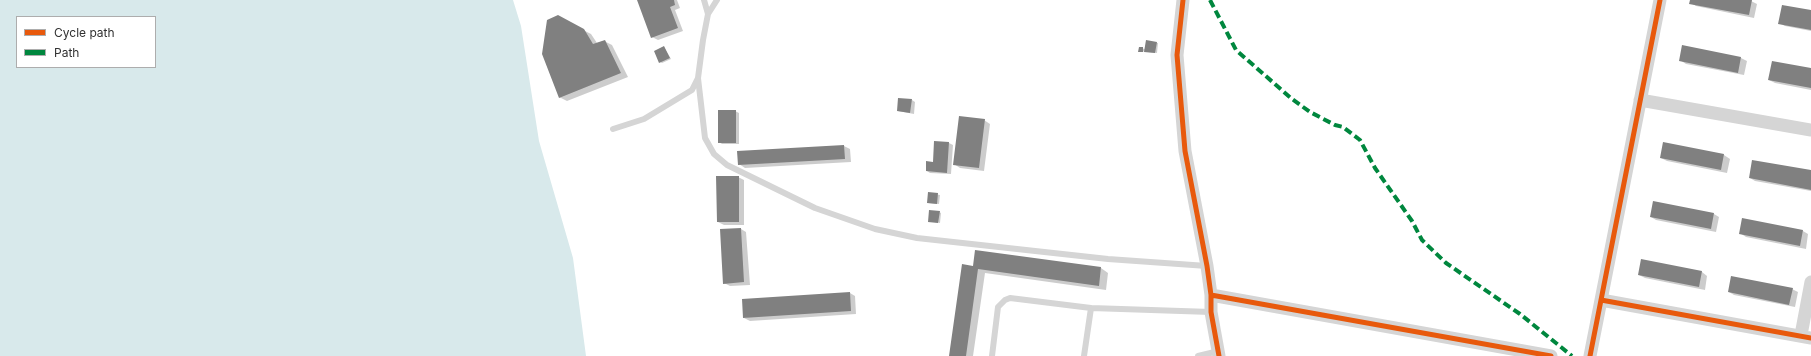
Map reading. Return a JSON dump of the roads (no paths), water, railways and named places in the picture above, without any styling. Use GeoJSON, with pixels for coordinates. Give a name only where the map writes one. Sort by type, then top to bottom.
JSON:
{"type":"FeatureCollection","features":[{"type":"Feature","properties":{"kind":"street"},"geometry":{"type":"LineString","coordinates":[[1183,0],[1177,55],[1184,151],[1207,266],[1211,295],[1211,312],[1219,354]]}},
{"type":"Feature","properties":{"kind":"street"},"geometry":{"type":"LineString","coordinates":[[1590,356],[1660,0]]}},
{"type":"Feature","properties":{"kind":"street"},"geometry":{"type":"LineString","coordinates":[[1640,100],[1811,130]]}},
{"type":"Feature","properties":{"kind":"street"},"geometry":{"type":"LineString","coordinates":[[1601,300],[1806,337],[1811,282]]}},
{"type":"Feature","properties":{"kind":"street"},"geometry":{"type":"LineString","coordinates":[[1211,295],[1551,356]]}},
{"type":"Feature","properties":{"kind":"lane"},"geometry":{"type":"LineString","coordinates":[[704,0],[708,14]]}},
{"type":"Feature","properties":{"kind":"lane"},"geometry":{"type":"LineString","coordinates":[[717,0],[708,14],[698,78],[705,138],[714,154],[727,165],[815,208],[875,229],[918,238],[1108,259],[1207,266]]}},
{"type":"Feature","properties":{"kind":"lane"},"geometry":{"type":"LineString","coordinates":[[613,130],[644,119],[685,96],[692,90],[698,78]]}},
{"type":"Feature","properties":{"kind":"lane"},"geometry":{"type":"LineString","coordinates":[[992,356],[998,307],[1005,300],[1015,298],[1091,308],[1211,312]]}},
{"type":"Feature","properties":{"kind":"lane"},"geometry":{"type":"LineString","coordinates":[[1084,356],[1091,308]]}},
{"type":"Feature","properties":{"kind":"lane"},"geometry":{"type":"LineString","coordinates":[[1198,356],[1219,354]]}}]}
